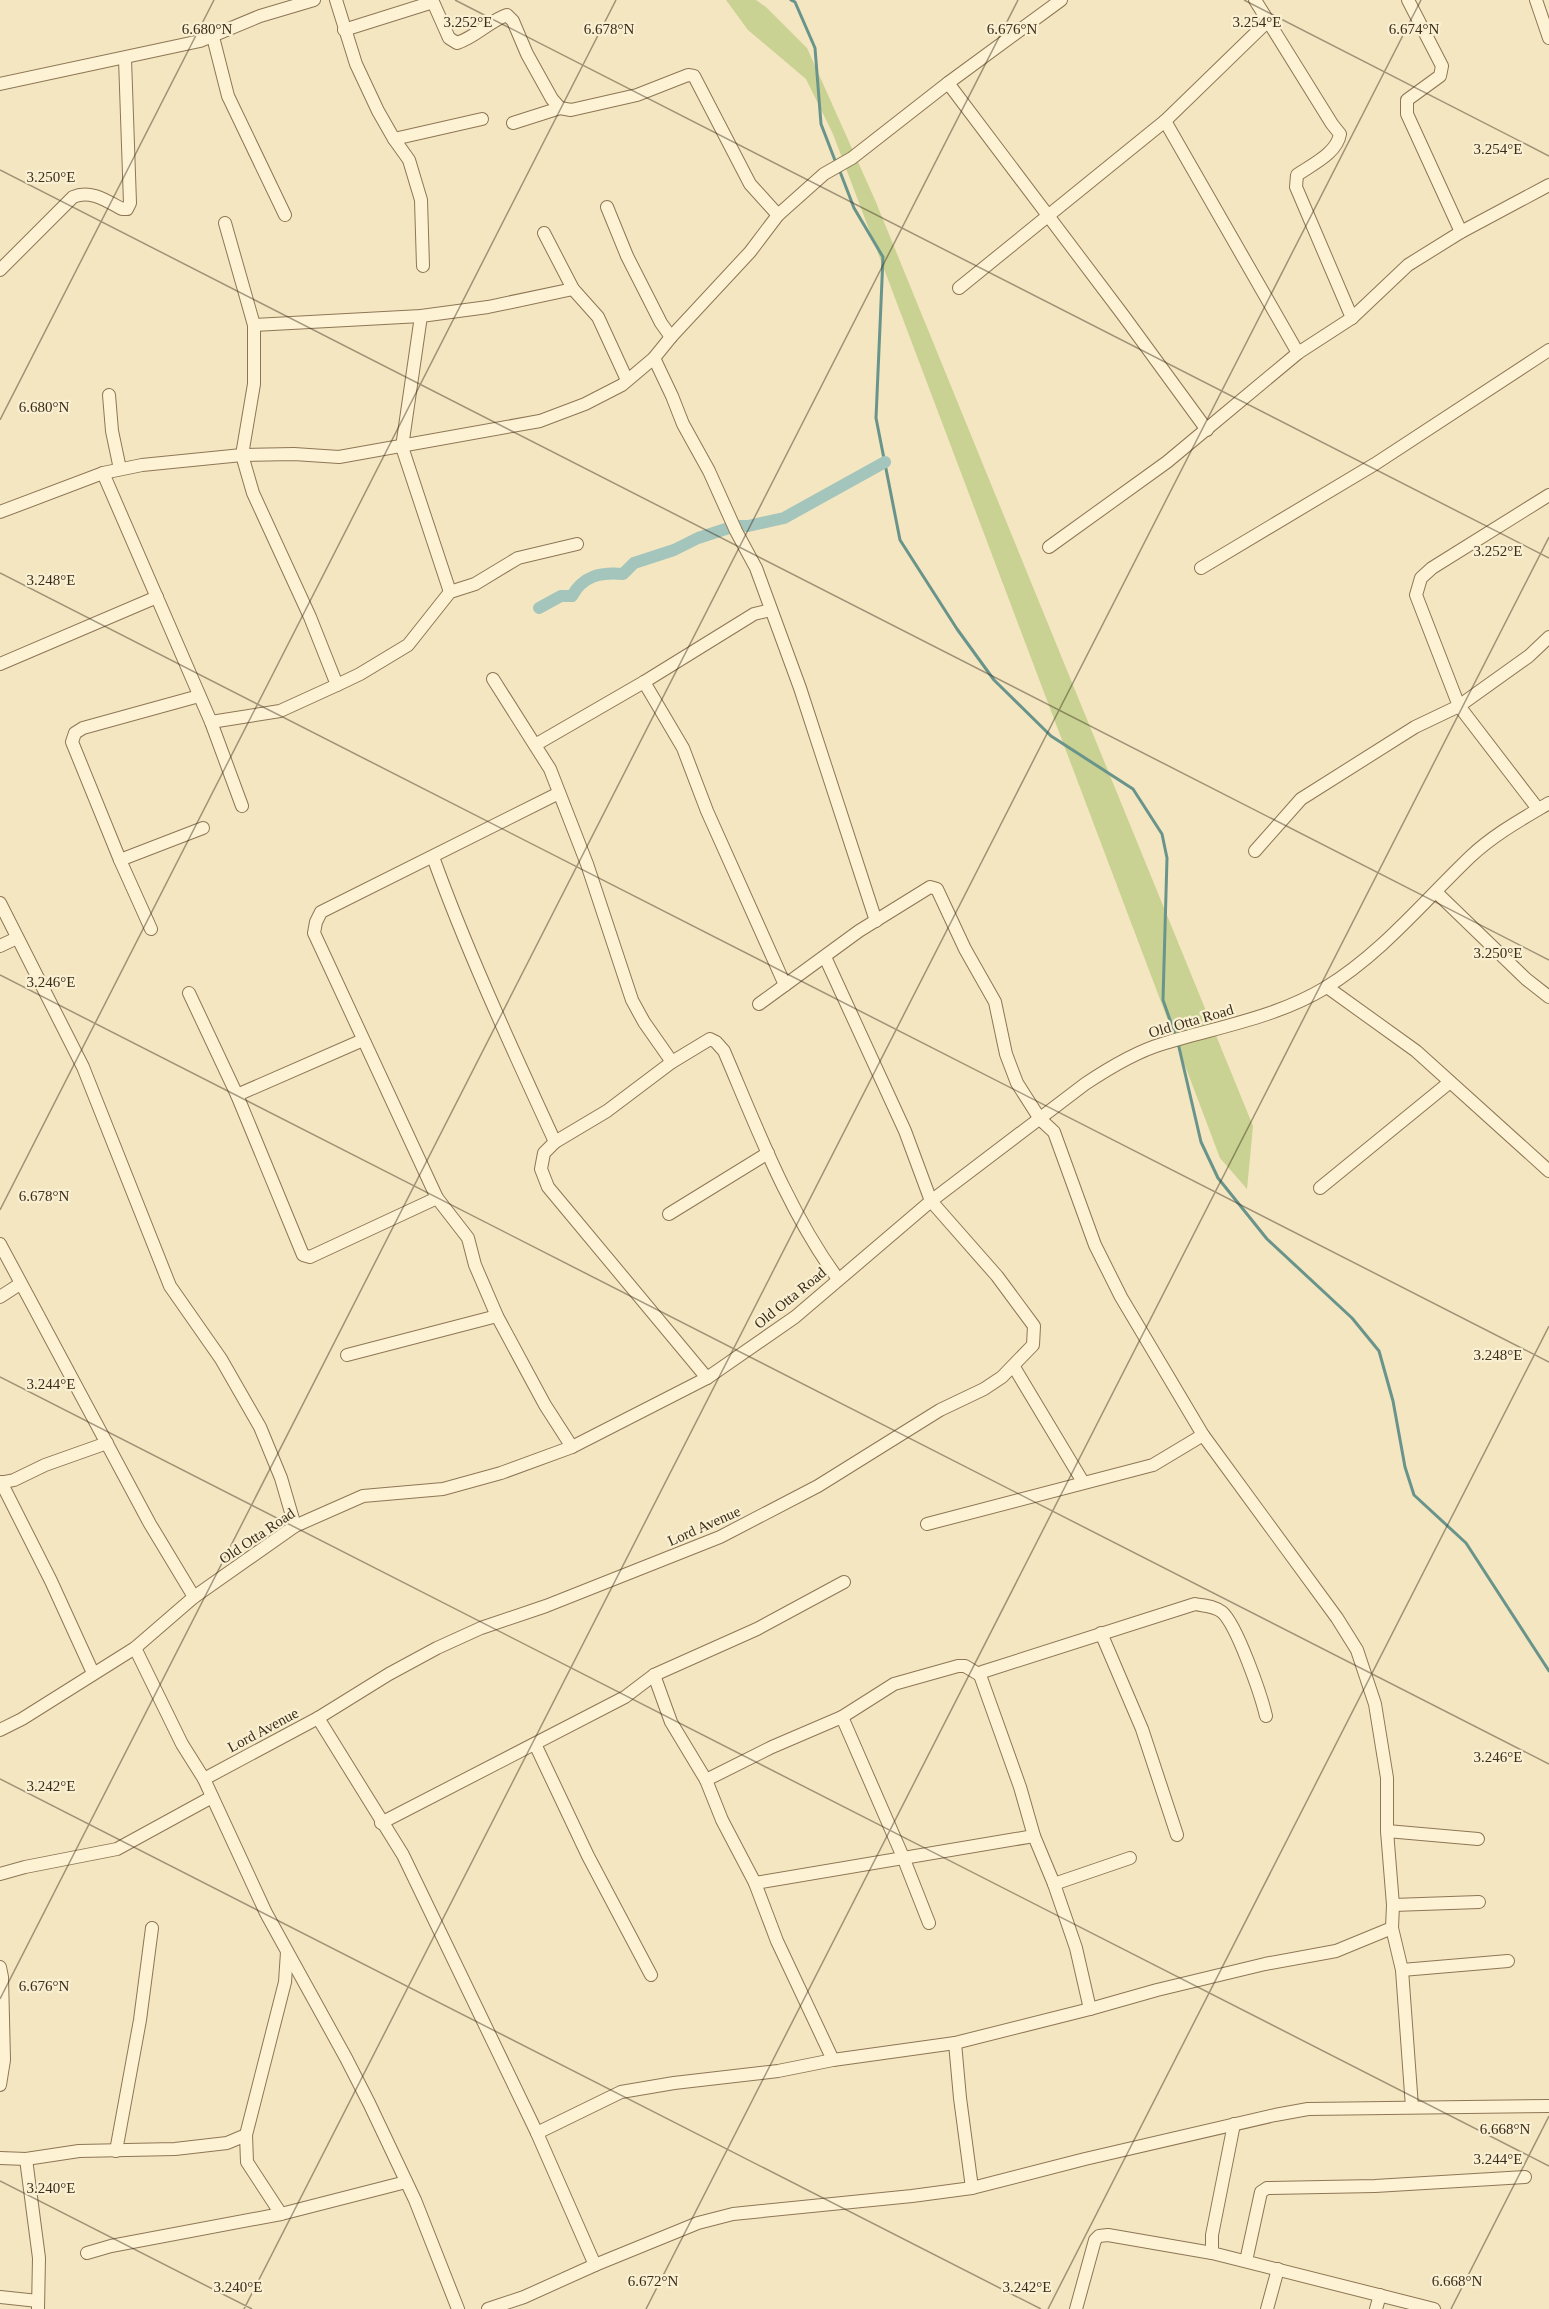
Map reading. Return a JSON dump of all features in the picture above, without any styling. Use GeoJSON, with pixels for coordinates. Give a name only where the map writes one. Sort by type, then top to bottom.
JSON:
{"type":"FeatureCollection","features":[{"type":"Feature","properties":{"kind":"street"},"geometry":{"type":"LineString","coordinates":[[0,84],[90,64],[125,59],[213,38],[260,16],[314,0]]}},
{"type":"Feature","properties":{"kind":"street"},"geometry":{"type":"LineString","coordinates":[[336,0],[356,64],[394,140],[409,160],[421,200],[423,266]]}},
{"type":"Feature","properties":{"kind":"street"},"geometry":{"type":"LineString","coordinates":[[0,512],[103,473],[142,465],[242,455],[294,454],[339,457],[540,421],[585,404],[622,385],[654,358],[670,337],[750,252],[778,215],[824,174],[852,158],[1060,0]]}},
{"type":"Feature","properties":{"kind":"street"},"geometry":{"type":"LineString","coordinates":[[1255,0],[1332,124],[1341,134],[1334,149],[1297,175],[1296,187],[1352,318]]}},
{"type":"Feature","properties":{"kind":"street"},"geometry":{"type":"LineString","coordinates":[[1408,0],[1442,66],[1440,76],[1407,100],[1407,114],[1461,232]]}},
{"type":"Feature","properties":{"kind":"street"},"geometry":{"type":"LineString","coordinates":[[1536,0],[1549,38]]}},
{"type":"Feature","properties":{"kind":"street"},"geometry":{"type":"LineString","coordinates":[[344,30],[433,2],[449,38],[457,43],[470,38],[498,18],[507,15],[513,21],[518,36],[552,99],[560,108]]}},
{"type":"Feature","properties":{"kind":"street"},"geometry":{"type":"LineString","coordinates":[[959,288],[1165,121],[1269,20]]}},
{"type":"Feature","properties":{"kind":"street"},"geometry":{"type":"LineString","coordinates":[[213,38],[228,96],[285,215]]}},
{"type":"Feature","properties":{"kind":"street"},"geometry":{"type":"LineString","coordinates":[[0,270],[73,197],[80,193],[91,194],[127,209],[130,203],[125,59]]}},
{"type":"Feature","properties":{"kind":"street"},"geometry":{"type":"LineString","coordinates":[[513,123],[560,108],[571,110],[589,107],[637,95],[688,75],[694,76],[750,184],[778,215]]}},
{"type":"Feature","properties":{"kind":"street"},"geometry":{"type":"LineString","coordinates":[[948,84],[1049,215],[1207,430]]}},
{"type":"Feature","properties":{"kind":"street"},"geometry":{"type":"LineString","coordinates":[[394,140],[482,119]]}},
{"type":"Feature","properties":{"kind":"street"},"geometry":{"type":"LineString","coordinates":[[1165,121],[1298,353]]}},
{"type":"Feature","properties":{"kind":"street"},"geometry":{"type":"LineString","coordinates":[[1049,547],[1167,462],[1298,353],[1352,318],[1408,265],[1461,232],[1549,185]]}},
{"type":"Feature","properties":{"kind":"street"},"geometry":{"type":"LineString","coordinates":[[607,207],[627,256],[670,337]]}},
{"type":"Feature","properties":{"kind":"street"},"geometry":{"type":"LineString","coordinates":[[225,223],[254,324],[254,384],[242,455],[253,493],[310,617],[337,685]]}},
{"type":"Feature","properties":{"kind":"street"},"geometry":{"type":"LineString","coordinates":[[544,233],[573,289],[598,317],[627,380]]}},
{"type":"Feature","properties":{"kind":"street"},"geometry":{"type":"LineString","coordinates":[[254,324],[422,316],[488,308],[573,289]]}},
{"type":"Feature","properties":{"kind":"street"},"geometry":{"type":"LineString","coordinates":[[422,316],[402,447],[450,592]]}},
{"type":"Feature","properties":{"kind":"street"},"geometry":{"type":"LineString","coordinates":[[1201,568],[1375,464],[1549,350]]}},
{"type":"Feature","properties":{"kind":"street"},"geometry":{"type":"LineString","coordinates":[[654,358],[682,424],[709,471],[736,531],[756,568],[837,798],[876,921]]}},
{"type":"Feature","properties":{"kind":"street"},"geometry":{"type":"LineString","coordinates":[[109,395],[112,431],[120,470]]}},
{"type":"Feature","properties":{"kind":"street"},"geometry":{"type":"LineString","coordinates":[[103,473],[211,722],[242,806]]}},
{"type":"Feature","properties":{"kind":"street"},"geometry":{"type":"LineString","coordinates":[[1538,809],[1459,706],[1416,595],[1421,578],[1431,568],[1549,495]]}},
{"type":"Feature","properties":{"kind":"street"},"geometry":{"type":"LineString","coordinates":[[211,722],[280,711],[360,674],[408,645],[450,592],[475,584],[518,558],[577,544]]}},
{"type":"Feature","properties":{"kind":"street"},"geometry":{"type":"LineString","coordinates":[[0,664],[157,597]]}},
{"type":"Feature","properties":{"kind":"street"},"geometry":{"type":"LineString","coordinates":[[535,745],[644,682],[754,614],[771,610]]}},
{"type":"Feature","properties":{"kind":"street"},"geometry":{"type":"LineString","coordinates":[[1255,852],[1301,799],[1415,727],[1459,706],[1529,656],[1549,637]]}},
{"type":"Feature","properties":{"kind":"street"},"geometry":{"type":"LineString","coordinates":[[493,679],[550,769],[587,864],[632,1000],[644,1023],[672,1062]]}},
{"type":"Feature","properties":{"kind":"street"},"geometry":{"type":"LineString","coordinates":[[644,682],[683,748],[715,829],[785,985]]}},
{"type":"Feature","properties":{"kind":"street"},"geometry":{"type":"LineString","coordinates":[[151,929],[120,861],[72,742],[75,733],[84,728],[199,696]]}},
{"type":"Feature","properties":{"kind":"street"},"geometry":{"type":"LineString","coordinates":[[558,793],[321,912],[314,933],[437,1198],[468,1238],[475,1264],[497,1316],[545,1405],[572,1447]]}},
{"type":"Feature","properties":{"kind":"street","name":"Old Otta Road"},"geometry":{"type":"LineString","coordinates":[[0,1730],[22,1719],[135,1648],[194,1597],[295,1526],[363,1496],[443,1489],[501,1473],[572,1447],[707,1378],[795,1317],[931,1201],[1104,1071],[1145,1050],[1289,1006],[1327,987],[1372,954],[1485,844],[1549,803]]}},
{"type":"Feature","properties":{"kind":"street"},"geometry":{"type":"LineString","coordinates":[[120,861],[203,828]]}},
{"type":"Feature","properties":{"kind":"street"},"geometry":{"type":"LineString","coordinates":[[433,857],[499,1019],[555,1142]]}},
{"type":"Feature","properties":{"kind":"street"},"geometry":{"type":"LineString","coordinates":[[759,1004],[876,921],[930,887],[937,889],[964,949],[995,1002],[1006,1054],[1017,1083],[1040,1119],[1054,1132],[1095,1245],[1121,1297],[1203,1435],[1337,1618],[1357,1650],[1377,1714],[1387,1778],[1392,1928],[1402,1970],[1412,2107]]}},
{"type":"Feature","properties":{"kind":"street"},"geometry":{"type":"LineString","coordinates":[[1436,892],[1526,979],[1549,997]]}},
{"type":"Feature","properties":{"kind":"street"},"geometry":{"type":"LineString","coordinates":[[0,903],[83,1067],[170,1286],[221,1359],[260,1427],[281,1478],[295,1526]]}},
{"type":"Feature","properties":{"kind":"street"},"geometry":{"type":"LineString","coordinates":[[0,946],[17,938]]}},
{"type":"Feature","properties":{"kind":"street"},"geometry":{"type":"LineString","coordinates":[[825,957],[905,1131],[931,1201]]}},
{"type":"Feature","properties":{"kind":"street"},"geometry":{"type":"LineString","coordinates":[[1327,987],[1416,1051],[1549,1171]]}},
{"type":"Feature","properties":{"kind":"street"},"geometry":{"type":"LineString","coordinates":[[189,993],[237,1095],[306,1257],[437,1198]]}},
{"type":"Feature","properties":{"kind":"street"},"geometry":{"type":"LineString","coordinates":[[707,1378],[548,1187],[541,1169],[544,1154],[555,1142],[607,1112],[672,1062],[710,1039],[724,1051],[768,1153],[811,1241],[838,1279]]}},
{"type":"Feature","properties":{"kind":"street"},"geometry":{"type":"LineString","coordinates":[[237,1095],[363,1040]]}},
{"type":"Feature","properties":{"kind":"street"},"geometry":{"type":"LineString","coordinates":[[1320,1188],[1450,1082]]}},
{"type":"Feature","properties":{"kind":"street"},"geometry":{"type":"LineString","coordinates":[[669,1214],[768,1153]]}},
{"type":"Feature","properties":{"kind":"street","name":"Lord Avenue"},"geometry":{"type":"LineString","coordinates":[[204,1779],[318,1718],[389,1674],[481,1628],[546,1606],[720,1537],[818,1486],[940,1410],[984,1389],[1014,1367],[1033,1345],[1034,1326],[997,1276],[931,1201]]}},
{"type":"Feature","properties":{"kind":"street"},"geometry":{"type":"LineString","coordinates":[[0,1244],[150,1524],[194,1597]]}},
{"type":"Feature","properties":{"kind":"street"},"geometry":{"type":"LineString","coordinates":[[0,1297],[20,1284]]}},
{"type":"Feature","properties":{"kind":"street"},"geometry":{"type":"LineString","coordinates":[[347,1355],[497,1316]]}},
{"type":"Feature","properties":{"kind":"street"},"geometry":{"type":"LineString","coordinates":[[1014,1367],[1083,1482]]}},
{"type":"Feature","properties":{"kind":"street"},"geometry":{"type":"LineString","coordinates":[[927,1524],[1153,1465],[1203,1435]]}},
{"type":"Feature","properties":{"kind":"street"},"geometry":{"type":"LineString","coordinates":[[93,1673],[51,1581],[1,1482],[14,1480],[45,1465],[107,1443]]}},
{"type":"Feature","properties":{"kind":"street"},"geometry":{"type":"LineString","coordinates":[[381,1823],[625,1697],[654,1675],[757,1629],[844,1582]]}},
{"type":"Feature","properties":{"kind":"street"},"geometry":{"type":"LineString","coordinates":[[980,1675],[982,1672],[1195,1604],[1209,1606],[1222,1612],[1230,1624],[1258,1686],[1266,1716]]}},
{"type":"Feature","properties":{"kind":"street"},"geometry":{"type":"LineString","coordinates":[[1101,1633],[1142,1729],[1177,1835]]}},
{"type":"Feature","properties":{"kind":"street"},"geometry":{"type":"LineString","coordinates":[[135,1648],[183,1744],[204,1779],[266,1913],[346,2058],[415,2200],[458,2309]]}},
{"type":"Feature","properties":{"kind":"street"},"geometry":{"type":"LineString","coordinates":[[706,1780],[772,1747],[842,1717],[894,1684],[957,1666],[965,1666],[980,1675],[1020,1787],[1034,1836],[1054,1884],[1076,1948],[1090,2009]]}},
{"type":"Feature","properties":{"kind":"street"},"geometry":{"type":"LineString","coordinates":[[654,1675],[671,1722],[706,1780],[722,1820],[755,1883],[777,1941],[833,2060]]}},
{"type":"Feature","properties":{"kind":"street"},"geometry":{"type":"LineString","coordinates":[[842,1717],[929,1923]]}},
{"type":"Feature","properties":{"kind":"street"},"geometry":{"type":"LineString","coordinates":[[318,1718],[381,1823],[403,1855],[537,2133],[595,2265]]}},
{"type":"Feature","properties":{"kind":"street"},"geometry":{"type":"LineString","coordinates":[[535,1744],[588,1856],[651,1976]]}},
{"type":"Feature","properties":{"kind":"street"},"geometry":{"type":"LineString","coordinates":[[0,1874],[117,1849],[212,1797]]}},
{"type":"Feature","properties":{"kind":"street"},"geometry":{"type":"LineString","coordinates":[[1387,1831],[1478,1839]]}},
{"type":"Feature","properties":{"kind":"street"},"geometry":{"type":"LineString","coordinates":[[755,1883],[1034,1836]]}},
{"type":"Feature","properties":{"kind":"street"},"geometry":{"type":"LineString","coordinates":[[1054,1884],[1130,1858]]}},
{"type":"Feature","properties":{"kind":"street"},"geometry":{"type":"LineString","coordinates":[[1393,1905],[1479,1902]]}},
{"type":"Feature","properties":{"kind":"street"},"geometry":{"type":"LineString","coordinates":[[116,2151],[140,2020],[152,1928]]}},
{"type":"Feature","properties":{"kind":"street"},"geometry":{"type":"LineString","coordinates":[[537,2133],[621,2092],[674,2083],[778,2071],[833,2060],[955,2043],[1157,1990],[1265,1964],[1336,1951],[1392,1928]]}},
{"type":"Feature","properties":{"kind":"street"},"geometry":{"type":"LineString","coordinates":[[247,2162],[246,2135],[285,1982],[287,1952]]}},
{"type":"Feature","properties":{"kind":"street"},"geometry":{"type":"LineString","coordinates":[[1402,1970],[1508,1960]]}},
{"type":"Feature","properties":{"kind":"street"},"geometry":{"type":"LineString","coordinates":[[0,1967],[4,2060],[0,2085]]}},
{"type":"Feature","properties":{"kind":"street"},"geometry":{"type":"LineString","coordinates":[[955,2043],[972,2188]]}},
{"type":"Feature","properties":{"kind":"street"},"geometry":{"type":"LineString","coordinates":[[488,2309],[524,2297],[698,2223],[733,2214],[972,2188],[1085,2159],[1308,2109],[1549,2106]]}},
{"type":"Feature","properties":{"kind":"street"},"geometry":{"type":"LineString","coordinates":[[1212,2253],[1212,2235],[1234,2124]]}},
{"type":"Feature","properties":{"kind":"street"},"geometry":{"type":"LineString","coordinates":[[0,2158],[26,2159],[79,2151],[175,2149],[227,2143],[246,2135]]}},
{"type":"Feature","properties":{"kind":"street"},"geometry":{"type":"LineString","coordinates":[[227,2143],[247,2162],[282,2214]]}},
{"type":"Feature","properties":{"kind":"street"},"geometry":{"type":"LineString","coordinates":[[0,2297],[38,2305],[39,2258],[26,2159]]}},
{"type":"Feature","properties":{"kind":"street"},"geometry":{"type":"LineString","coordinates":[[1246,2261],[1261,2192],[1267,2187],[1375,2186],[1525,2177]]}},
{"type":"Feature","properties":{"kind":"street"},"geometry":{"type":"LineString","coordinates":[[87,2253],[111,2246],[282,2214],[406,2182]]}},
{"type":"Feature","properties":{"kind":"street"},"geometry":{"type":"LineString","coordinates":[[1076,2309],[1095,2240],[1099,2236],[1108,2235],[1212,2253],[1434,2309]]}},
{"type":"Feature","properties":{"kind":"street"},"geometry":{"type":"LineString","coordinates":[[1267,2309],[1278,2269]]}},
{"type":"Feature","properties":{"kind":"street"},"geometry":{"type":"LineString","coordinates":[[1376,2309],[1380,2295]]}},
{"type":"Feature","properties":{"kind":"green space"},"geometry":{"type":"Polygon","coordinates":[[[726,0],[756,0],[807,48],[875,200],[1253,1126],[1247,1189],[1220,1158],[833,134],[806,79],[748,30],[726,0]]]}},
{"type":"Feature","properties":{"kind":"waterway"},"geometry":{"type":"LineString","coordinates":[[791,0],[795,2],[815,48],[821,124],[836,163]]}},
{"type":"Feature","properties":{"kind":"waterway"},"geometry":{"type":"LineString","coordinates":[[839,169],[854,208],[883,257],[876,418],[900,540],[957,629],[994,680],[1051,736],[1133,789],[1162,834],[1167,858],[1163,1000],[1176,1037]]}},
{"type":"Feature","properties":{"kind":"waterway"},"geometry":{"type":"LineString","coordinates":[[539,608],[561,596],[572,596],[581,584],[593,577],[623,574],[634,563],[674,550],[698,538],[735,526],[748,526],[784,518],[885,462]]}},
{"type":"Feature","properties":{"kind":"waterway"},"geometry":{"type":"LineString","coordinates":[[1178,1043],[1201,1142],[1218,1178],[1267,1239],[1352,1318],[1379,1351],[1393,1401],[1405,1467],[1414,1495],[1466,1543],[1549,1671]]}}]}
